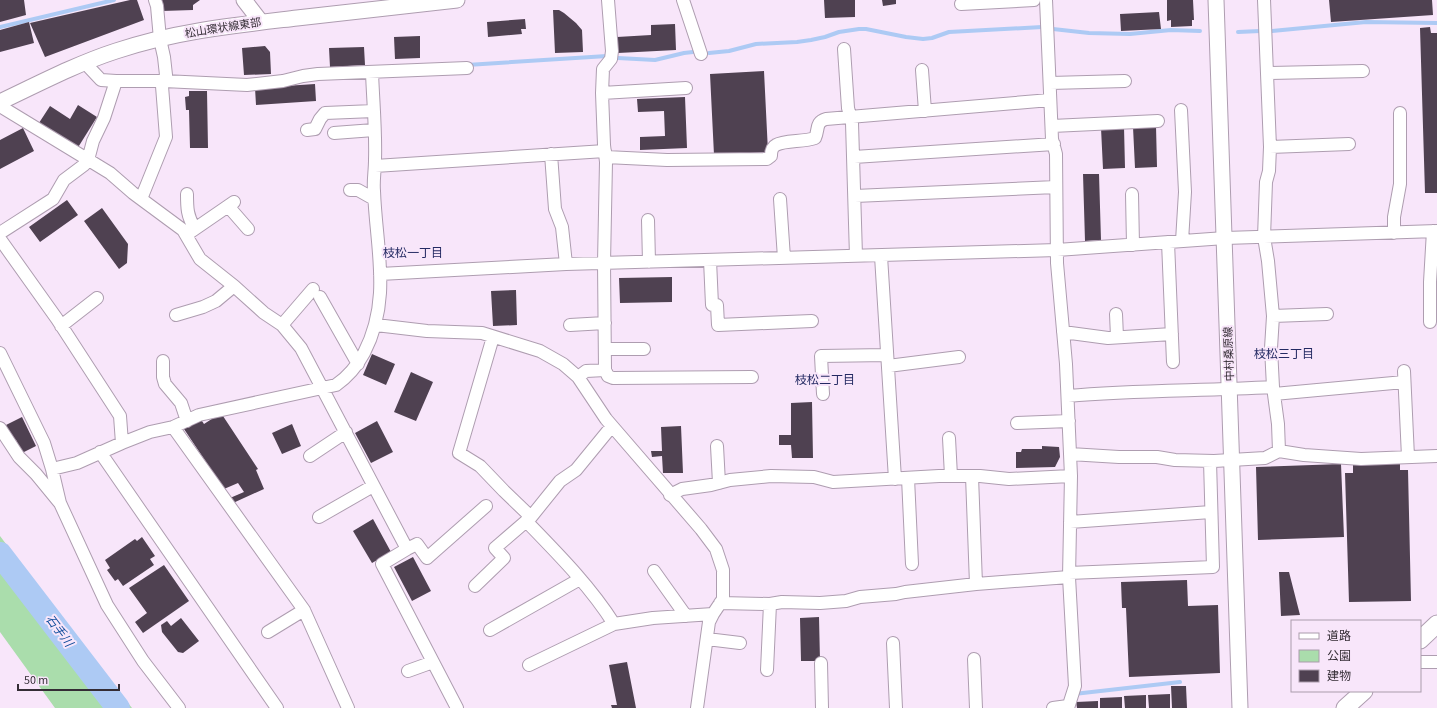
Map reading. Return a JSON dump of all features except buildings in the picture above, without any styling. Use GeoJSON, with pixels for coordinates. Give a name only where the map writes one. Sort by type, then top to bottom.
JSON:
{"type":"FeatureCollection","features":[{"type":"Feature","properties":{"kind":"main road"},"geometry":{"type":"LineString","coordinates":[[1421,639],[1437,624]]}},
{"type":"Feature","properties":{"kind":"main road"},"geometry":{"type":"LineString","coordinates":[[1345,708],[1363,692]]}},
{"type":"Feature","properties":{"kind":"street"},"geometry":{"type":"LineString","coordinates":[[141,199],[166,137],[162,86],[166,75],[166,69],[160,39],[157,6],[155,0]]}},
{"type":"Feature","properties":{"kind":"street"},"geometry":{"type":"LineString","coordinates":[[244,0],[261,22]]}},
{"type":"Feature","properties":{"kind":"street","name":"松山環状線東部"},"geometry":{"type":"LineString","coordinates":[[0,102],[117,50],[194,31],[457,0]]}},
{"type":"Feature","properties":{"kind":"street"},"geometry":{"type":"LineString","coordinates":[[608,0],[612,51],[611,59],[603,69],[602,93],[605,154],[605,370],[608,376],[612,378],[752,377]]}},
{"type":"Feature","properties":{"kind":"street"},"geometry":{"type":"LineString","coordinates":[[683,0],[702,54]]}},
{"type":"Feature","properties":{"kind":"street"},"geometry":{"type":"LineString","coordinates":[[961,4],[1034,0]]}},
{"type":"Feature","properties":{"kind":"street"},"geometry":{"type":"LineString","coordinates":[[1046,0],[1052,139],[1056,154],[1057,250],[1070,421],[1071,476],[1069,575],[1074,686],[1068,707],[1053,708]]}},
{"type":"Feature","properties":{"kind":"street","name":"中村桑原線"},"geometry":{"type":"LineString","coordinates":[[1216,0],[1233,460],[1240,708]]}},
{"type":"Feature","properties":{"kind":"street"},"geometry":{"type":"LineString","coordinates":[[1264,0],[1270,146],[1269,171],[1266,182],[1264,237],[1273,316],[1271,348],[1273,390],[1278,424],[1279,451]]}},
{"type":"Feature","properties":{"kind":"street"},"geometry":{"type":"LineString","coordinates":[[844,49],[848,108],[852,123],[854,157],[856,256]]}},
{"type":"Feature","properties":{"kind":"street"},"geometry":{"type":"LineString","coordinates":[[85,63],[101,80],[247,85],[283,81],[318,74],[467,68]]}},
{"type":"Feature","properties":{"kind":"street"},"geometry":{"type":"LineString","coordinates":[[922,70],[925,111]]}},
{"type":"Feature","properties":{"kind":"street"},"geometry":{"type":"LineString","coordinates":[[1268,73],[1363,71]]}},
{"type":"Feature","properties":{"kind":"street"},"geometry":{"type":"LineString","coordinates":[[52,469],[77,463],[122,442],[150,432],[174,427],[199,415],[336,385],[345,379],[358,364],[376,325],[380,302],[380,274],[373,176],[375,166],[372,72]]}},
{"type":"Feature","properties":{"kind":"street"},"geometry":{"type":"LineString","coordinates":[[1050,83],[1125,80]]}},
{"type":"Feature","properties":{"kind":"street"},"geometry":{"type":"LineString","coordinates":[[0,233],[52,199],[64,180],[84,165],[88,160],[93,141],[104,118],[116,81]]}},
{"type":"Feature","properties":{"kind":"street"},"geometry":{"type":"LineString","coordinates":[[602,93],[686,88]]}},
{"type":"Feature","properties":{"kind":"street"},"geometry":{"type":"LineString","coordinates":[[375,166],[551,154],[605,154],[667,160],[767,159],[775,145],[782,142],[807,141],[815,138],[818,133],[818,124],[821,120],[850,116],[1050,100]]}},
{"type":"Feature","properties":{"kind":"street"},"geometry":{"type":"LineString","coordinates":[[0,106],[110,173],[141,199],[183,230],[190,232]]}},
{"type":"Feature","properties":{"kind":"street"},"geometry":{"type":"LineString","coordinates":[[1181,110],[1185,192],[1182,242]]}},
{"type":"Feature","properties":{"kind":"street"},"geometry":{"type":"LineString","coordinates":[[307,130],[315,129],[320,118],[325,113],[374,111]]}},
{"type":"Feature","properties":{"kind":"street"},"geometry":{"type":"LineString","coordinates":[[1394,233],[1394,217],[1400,184],[1400,113]]}},
{"type":"Feature","properties":{"kind":"street"},"geometry":{"type":"LineString","coordinates":[[1052,126],[1158,121]]}},
{"type":"Feature","properties":{"kind":"street"},"geometry":{"type":"LineString","coordinates":[[334,133],[374,130]]}},
{"type":"Feature","properties":{"kind":"street"},"geometry":{"type":"LineString","coordinates":[[854,157],[1054,144]]}},
{"type":"Feature","properties":{"kind":"street"},"geometry":{"type":"LineString","coordinates":[[1270,146],[1349,144]]}},
{"type":"Feature","properties":{"kind":"street"},"geometry":{"type":"LineString","coordinates":[[551,154],[555,209],[562,227],[566,264]]}},
{"type":"Feature","properties":{"kind":"street"},"geometry":{"type":"LineString","coordinates":[[854,196],[1056,187]]}},
{"type":"Feature","properties":{"kind":"street"},"geometry":{"type":"LineString","coordinates":[[350,190],[358,190],[374,199]]}},
{"type":"Feature","properties":{"kind":"street"},"geometry":{"type":"LineString","coordinates":[[187,194],[190,232],[200,259],[264,312],[282,324],[301,348],[407,549]]}},
{"type":"Feature","properties":{"kind":"street"},"geometry":{"type":"LineString","coordinates":[[1132,194],[1133,245]]}},
{"type":"Feature","properties":{"kind":"street"},"geometry":{"type":"LineString","coordinates":[[780,199],[784,258]]}},
{"type":"Feature","properties":{"kind":"street"},"geometry":{"type":"LineString","coordinates":[[190,232],[231,204],[248,229]]}},
{"type":"Feature","properties":{"kind":"street"},"geometry":{"type":"LineString","coordinates":[[648,220],[649,262]]}},
{"type":"Feature","properties":{"kind":"street"},"geometry":{"type":"LineString","coordinates":[[380,274],[566,264],[1057,250],[1225,238],[1435,231],[1430,282],[1430,322]]}},
{"type":"Feature","properties":{"kind":"street"},"geometry":{"type":"LineString","coordinates":[[0,239],[61,326],[120,416],[122,442]]}},
{"type":"Feature","properties":{"kind":"street"},"geometry":{"type":"LineString","coordinates":[[1168,242],[1173,362]]}},
{"type":"Feature","properties":{"kind":"street"},"geometry":{"type":"LineString","coordinates":[[881,256],[895,478]]}},
{"type":"Feature","properties":{"kind":"street"},"geometry":{"type":"LineString","coordinates":[[710,260],[712,305],[717,305],[718,325],[812,321]]}},
{"type":"Feature","properties":{"kind":"street"},"geometry":{"type":"LineString","coordinates":[[176,315],[204,307],[216,301],[234,286]]}},
{"type":"Feature","properties":{"kind":"street"},"geometry":{"type":"LineString","coordinates":[[282,324],[316,293],[358,364]]}},
{"type":"Feature","properties":{"kind":"street"},"geometry":{"type":"LineString","coordinates":[[61,326],[97,298]]}},
{"type":"Feature","properties":{"kind":"street"},"geometry":{"type":"LineString","coordinates":[[1116,314],[1118,337]]}},
{"type":"Feature","properties":{"kind":"street"},"geometry":{"type":"LineString","coordinates":[[1273,316],[1327,314]]}},
{"type":"Feature","properties":{"kind":"street"},"geometry":{"type":"LineString","coordinates":[[570,325],[605,323]]}},
{"type":"Feature","properties":{"kind":"street"},"geometry":{"type":"LineString","coordinates":[[376,325],[427,331],[482,333],[540,351],[563,364],[578,377],[606,419],[644,462],[670,495],[701,529],[716,549],[723,570],[722,599],[709,622],[696,708]]}},
{"type":"Feature","properties":{"kind":"street"},"geometry":{"type":"LineString","coordinates":[[1063,332],[1108,338],[1172,334]]}},
{"type":"Feature","properties":{"kind":"street"},"geometry":{"type":"LineString","coordinates":[[493,337],[459,453],[480,466],[504,491],[580,579],[606,611],[614,624]]}},
{"type":"Feature","properties":{"kind":"street"},"geometry":{"type":"LineString","coordinates":[[605,349],[644,349]]}},
{"type":"Feature","properties":{"kind":"street"},"geometry":{"type":"LineString","coordinates":[[0,353],[44,443],[60,503],[107,605],[143,661],[179,708]]}},
{"type":"Feature","properties":{"kind":"street"},"geometry":{"type":"LineString","coordinates":[[823,394],[821,356],[887,361],[959,357]]}},
{"type":"Feature","properties":{"kind":"street"},"geometry":{"type":"LineString","coordinates":[[163,361],[165,384],[181,403],[187,421]]}},
{"type":"Feature","properties":{"kind":"street"},"geometry":{"type":"LineString","coordinates":[[578,377],[586,371],[605,370]]}},
{"type":"Feature","properties":{"kind":"street"},"geometry":{"type":"LineString","coordinates":[[1068,396],[1115,392],[1230,389],[1273,390],[1404,377],[1408,457]]}},
{"type":"Feature","properties":{"kind":"street"},"geometry":{"type":"LineString","coordinates":[[1017,423],[1070,421]]}},
{"type":"Feature","properties":{"kind":"street"},"geometry":{"type":"LineString","coordinates":[[476,586],[504,558],[495,548],[529,519],[560,482],[576,470],[612,426]]}},
{"type":"Feature","properties":{"kind":"street"},"geometry":{"type":"LineString","coordinates":[[174,427],[304,610],[348,708]]}},
{"type":"Feature","properties":{"kind":"street"},"geometry":{"type":"LineString","coordinates":[[0,428],[19,457],[36,474],[60,503]]}},
{"type":"Feature","properties":{"kind":"street"},"geometry":{"type":"LineString","coordinates":[[310,456],[346,432]]}},
{"type":"Feature","properties":{"kind":"street"},"geometry":{"type":"LineString","coordinates":[[949,438],[951,476]]}},
{"type":"Feature","properties":{"kind":"street"},"geometry":{"type":"LineString","coordinates":[[717,446],[719,483]]}},
{"type":"Feature","properties":{"kind":"street"},"geometry":{"type":"LineString","coordinates":[[1070,454],[1119,457],[1157,457],[1175,460],[1210,461],[1265,458],[1279,451],[1304,455],[1361,458],[1437,456]]}},
{"type":"Feature","properties":{"kind":"street"},"geometry":{"type":"LineString","coordinates":[[100,452],[277,708]]}},
{"type":"Feature","properties":{"kind":"street"},"geometry":{"type":"LineString","coordinates":[[720,603],[770,604],[782,602],[820,604],[846,601],[860,597],[1069,575],[1213,567],[1210,461]]}},
{"type":"Feature","properties":{"kind":"street"},"geometry":{"type":"LineString","coordinates":[[670,495],[682,489],[730,480],[771,476],[814,477],[834,482],[951,476],[1008,479],[1071,476]]}},
{"type":"Feature","properties":{"kind":"street"},"geometry":{"type":"LineString","coordinates":[[972,476],[976,584]]}},
{"type":"Feature","properties":{"kind":"street"},"geometry":{"type":"LineString","coordinates":[[908,478],[912,564]]}},
{"type":"Feature","properties":{"kind":"street"},"geometry":{"type":"LineString","coordinates":[[319,517],[373,486]]}},
{"type":"Feature","properties":{"kind":"street"},"geometry":{"type":"LineString","coordinates":[[457,708],[382,564],[417,544],[427,558],[486,506]]}},
{"type":"Feature","properties":{"kind":"street"},"geometry":{"type":"LineString","coordinates":[[1070,522],[1211,512]]}},
{"type":"Feature","properties":{"kind":"street"},"geometry":{"type":"LineString","coordinates":[[654,571],[686,616]]}},
{"type":"Feature","properties":{"kind":"street"},"geometry":{"type":"LineString","coordinates":[[490,630],[580,579]]}},
{"type":"Feature","properties":{"kind":"street"},"geometry":{"type":"LineString","coordinates":[[767,670],[770,604]]}},
{"type":"Feature","properties":{"kind":"street"},"geometry":{"type":"LineString","coordinates":[[268,632],[304,610]]}},
{"type":"Feature","properties":{"kind":"street"},"geometry":{"type":"LineString","coordinates":[[529,665],[614,624],[653,618],[713,614]]}},
{"type":"Feature","properties":{"kind":"street"},"geometry":{"type":"LineString","coordinates":[[707,639],[740,643]]}},
{"type":"Feature","properties":{"kind":"street"},"geometry":{"type":"LineString","coordinates":[[893,643],[896,708]]}},
{"type":"Feature","properties":{"kind":"street"},"geometry":{"type":"LineString","coordinates":[[974,659],[976,708]]}},
{"type":"Feature","properties":{"kind":"street"},"geometry":{"type":"LineString","coordinates":[[408,671],[432,662]]}},
{"type":"Feature","properties":{"kind":"street"},"geometry":{"type":"LineString","coordinates":[[1421,662],[1437,662]]}},
{"type":"Feature","properties":{"kind":"street"},"geometry":{"type":"LineString","coordinates":[[821,663],[822,708]]}},
{"type":"Feature","properties":{"kind":"green space"},"geometry":{"type":"Polygon","coordinates":[[[0,536],[132,708],[55,708],[0,632],[0,536]]]}},
{"type":"Feature","properties":{"kind":"waterway"},"geometry":{"type":"LineString","coordinates":[[0,27],[114,0]]}},
{"type":"Feature","properties":{"kind":"waterway"},"geometry":{"type":"LineString","coordinates":[[1272,31],[1366,22],[1437,23]]}},
{"type":"Feature","properties":{"kind":"waterway"},"geometry":{"type":"LineString","coordinates":[[709,53],[729,51],[756,44],[811,40],[839,32],[859,29],[923,39],[932,38],[949,32],[1042,27]]}},
{"type":"Feature","properties":{"kind":"waterway"},"geometry":{"type":"LineString","coordinates":[[1053,29],[1089,33],[1130,34],[1171,30],[1200,31]]}},
{"type":"Feature","properties":{"kind":"waterway"},"geometry":{"type":"LineString","coordinates":[[1238,32],[1260,31]]}},
{"type":"Feature","properties":{"kind":"waterway"},"geometry":{"type":"LineString","coordinates":[[618,58],[655,60],[693,52]]}},
{"type":"Feature","properties":{"kind":"waterway"},"geometry":{"type":"LineString","coordinates":[[467,65],[607,56]]}},
{"type":"Feature","properties":{"kind":"waterway","name":"石手川"},"geometry":{"type":"LineString","coordinates":[[0,554],[118,708]]}},
{"type":"Feature","properties":{"kind":"waterway"},"geometry":{"type":"LineString","coordinates":[[1074,694],[1180,682]]}},
{"type":"Feature","properties":{"kind":"district","name":"枝松一丁目"},"geometry":{"type":"Point","coordinates":[413,253]}},
{"type":"Feature","properties":{"kind":"district","name":"枝松三丁目"},"geometry":{"type":"Point","coordinates":[1284,354]}},
{"type":"Feature","properties":{"kind":"district","name":"枝松二丁目"},"geometry":{"type":"Point","coordinates":[825,380]}}]}
